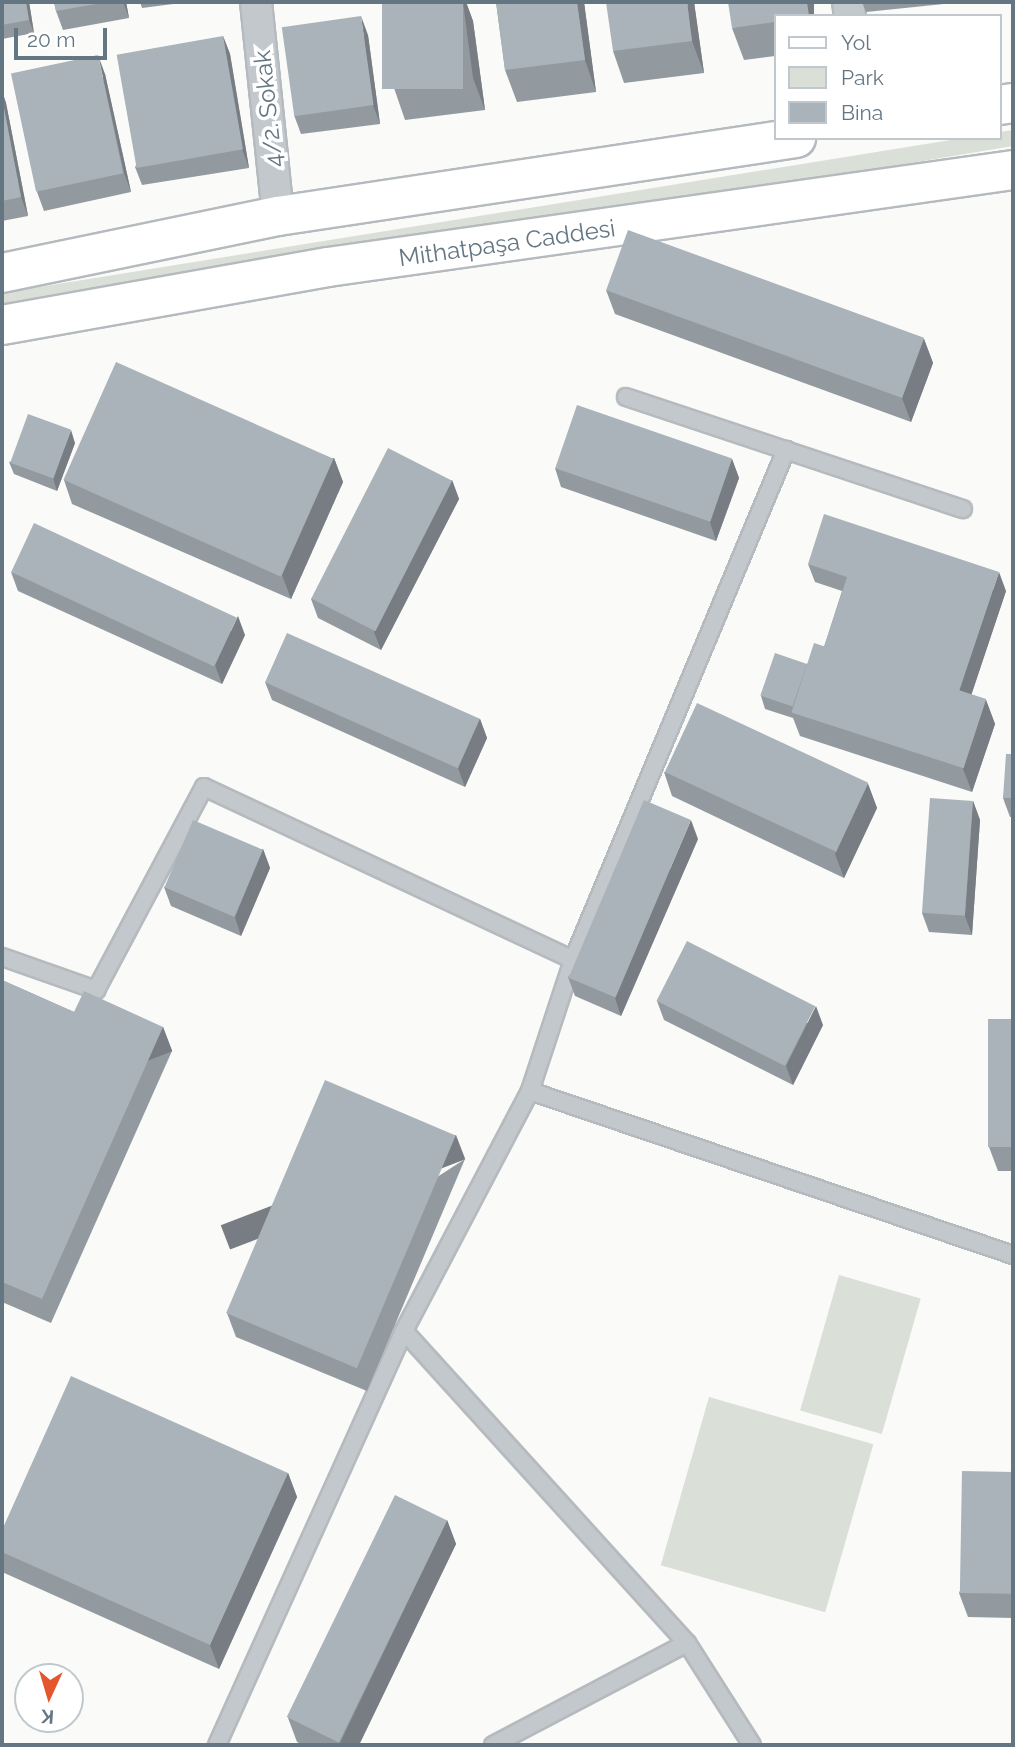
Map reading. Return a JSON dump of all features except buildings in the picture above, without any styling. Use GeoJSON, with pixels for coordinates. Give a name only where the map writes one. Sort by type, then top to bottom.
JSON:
{"type":"FeatureCollection","features":[{"type":"Feature","properties":{"kind":"main road"},"geometry":{"type":"LineString","coordinates":[[2,273],[278,216],[783,140]]}},
{"type":"Feature","properties":{"kind":"main road","name":"Mithatpaşa Caddesi"},"geometry":{"type":"LineString","coordinates":[[2,325],[328,267],[1013,170]]}},
{"type":"Feature","properties":{"kind":"street","name":"4/2. Sokak"},"geometry":{"type":"LineString","coordinates":[[256,2],[278,216]]}},
{"type":"Feature","properties":{"kind":"lane"},"geometry":{"type":"LineString","coordinates":[[626,397],[963,509]]}},
{"type":"Feature","properties":{"kind":"lane"},"geometry":{"type":"LineString","coordinates":[[217,1745],[404,1331],[530,1091],[573,960],[786,450]]}},
{"type":"Feature","properties":{"kind":"lane"},"geometry":{"type":"LineString","coordinates":[[2,957],[96,990],[204,787],[573,960]]}},
{"type":"Feature","properties":{"kind":"lane"},"geometry":{"type":"LineString","coordinates":[[530,1091],[1013,1255]]}},
{"type":"Feature","properties":{"kind":"lane"},"geometry":{"type":"LineString","coordinates":[[404,1331],[687,1643],[752,1745]]}},
{"type":"Feature","properties":{"kind":"lane"},"geometry":{"type":"LineString","coordinates":[[493,1745],[687,1643]]}},
{"type":"Feature","properties":{"kind":"green space"},"geometry":{"type":"Polygon","coordinates":[[[1013,130],[1013,146],[2,314],[2,293],[951,140],[1001,140],[1001,132],[1013,130]]]}},
{"type":"Feature","properties":{"kind":"green space"},"geometry":{"type":"Polygon","coordinates":[[[839,1275],[921,1298],[882,1434],[800,1411],[839,1275]]]}},
{"type":"Feature","properties":{"kind":"green space"},"geometry":{"type":"Polygon","coordinates":[[[709,1397],[873,1444],[825,1612],[661,1565],[709,1397]]]}}]}
